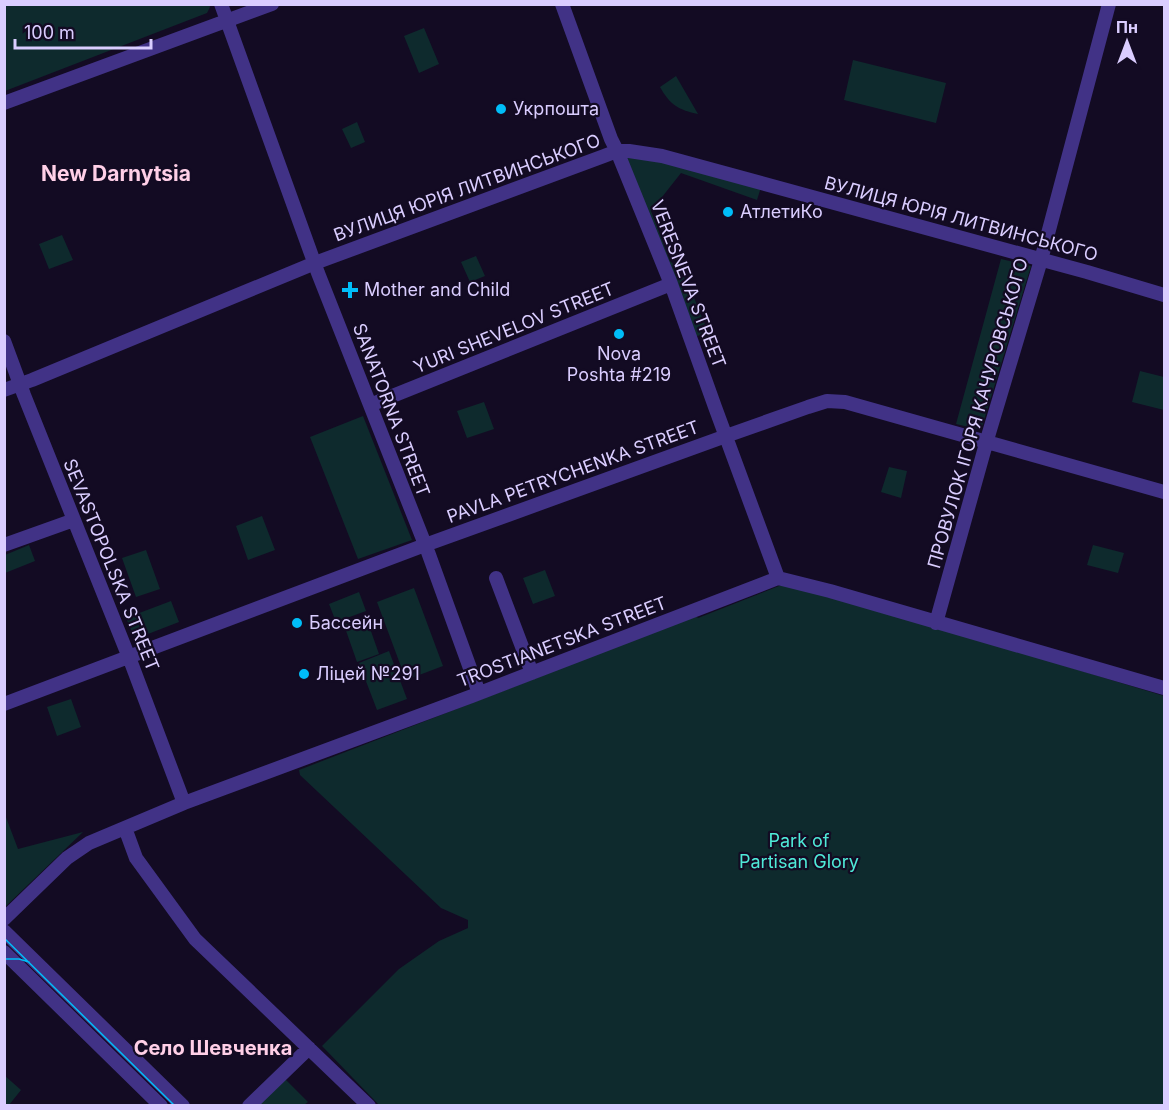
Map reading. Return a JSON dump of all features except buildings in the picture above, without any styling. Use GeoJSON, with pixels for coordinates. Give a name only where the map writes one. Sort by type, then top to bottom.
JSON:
{"type":"FeatureCollection","features":[{"type":"Feature","properties":{"kind":"street","name":"SANATORNA STREET"},"geometry":{"type":"LineString","coordinates":[[221,4],[315,263],[425,544],[479,693]]}},
{"type":"Feature","properties":{"kind":"street"},"geometry":{"type":"LineString","coordinates":[[4,103],[272,4]]}},
{"type":"Feature","properties":{"kind":"street","name":"VERESNEVA STREET"},"geometry":{"type":"LineString","coordinates":[[562,4],[611,139],[671,284],[778,578]]}},
{"type":"Feature","properties":{"kind":"street","name":"ПРОВУЛОК ІГОРЯ КАЧУРОВСЬКОГО"},"geometry":{"type":"LineString","coordinates":[[936,622],[1041,260],[1109,4]]}},
{"type":"Feature","properties":{"kind":"street","name":"ВУЛИЦЯ ЮРІЯ ЛИТВИНСЬКОГО"},"geometry":{"type":"LineString","coordinates":[[4,390],[315,263],[617,151],[662,156],[1164,296]]}},
{"type":"Feature","properties":{"kind":"street","name":"YURI SHEVELOV STREET"},"geometry":{"type":"LineString","coordinates":[[370,405],[671,284]]}},
{"type":"Feature","properties":{"kind":"street","name":"SEVASTOPOLSKA STREET"},"geometry":{"type":"LineString","coordinates":[[4,342],[184,803]]}},
{"type":"Feature","properties":{"kind":"street","name":"PAVLA PETRYCHENKA STREET"},"geometry":{"type":"LineString","coordinates":[[4,704],[425,544],[826,401],[845,402],[1164,492]]}},
{"type":"Feature","properties":{"kind":"street"},"geometry":{"type":"LineString","coordinates":[[4,545],[74,520]]}},
{"type":"Feature","properties":{"kind":"street"},"geometry":{"type":"LineString","coordinates":[[496,578],[532,673]]}},
{"type":"Feature","properties":{"kind":"street"},"geometry":{"type":"LineString","coordinates":[[778,578],[1164,688]]}},
{"type":"Feature","properties":{"kind":"street","name":"TROSTIANETSKA STREET"},"geometry":{"type":"LineString","coordinates":[[4,919],[67,858],[89,843],[184,803],[778,578]]}},
{"type":"Feature","properties":{"kind":"street"},"geometry":{"type":"LineString","coordinates":[[125,828],[136,858],[195,939],[369,1106]]}},
{"type":"Feature","properties":{"kind":"street"},"geometry":{"type":"LineString","coordinates":[[4,932],[183,1106]]}},
{"type":"Feature","properties":{"kind":"street"},"geometry":{"type":"LineString","coordinates":[[20,947],[6,958],[161,1106]]}},
{"type":"Feature","properties":{"kind":"street"},"geometry":{"type":"LineString","coordinates":[[249,1106],[309,1048]]}},
{"type":"Feature","properties":{"kind":"green space"},"geometry":{"type":"Polygon","coordinates":[[[5,4],[209,4],[210,7],[207,13],[5,91],[5,4]]]}},
{"type":"Feature","properties":{"kind":"green space"},"geometry":{"type":"Polygon","coordinates":[[[424,28],[439,64],[419,73],[404,36],[424,28]]]}},
{"type":"Feature","properties":{"kind":"green space"},"geometry":{"type":"Polygon","coordinates":[[[853,60],[946,83],[936,123],[844,100],[853,60]]]}},
{"type":"Feature","properties":{"kind":"green space"},"geometry":{"type":"Polygon","coordinates":[[[676,76],[698,114],[676,106],[660,87],[676,76]]]}},
{"type":"Feature","properties":{"kind":"green space"},"geometry":{"type":"Polygon","coordinates":[[[357,122],[365,142],[351,148],[342,129],[357,122]]]}},
{"type":"Feature","properties":{"kind":"green space"},"geometry":{"type":"Polygon","coordinates":[[[617,151],[762,184],[757,200],[681,173],[651,211],[670,261],[685,276],[709,334],[690,337],[617,151]]]}},
{"type":"Feature","properties":{"kind":"green space"},"geometry":{"type":"Polygon","coordinates":[[[62,235],[73,260],[49,269],[39,244],[62,235]]]}},
{"type":"Feature","properties":{"kind":"green space"},"geometry":{"type":"Polygon","coordinates":[[[476,256],[485,276],[470,282],[461,262],[476,256]]]}},
{"type":"Feature","properties":{"kind":"green space"},"geometry":{"type":"Polygon","coordinates":[[[1001,259],[1031,266],[981,430],[956,424],[1001,259]]]}},
{"type":"Feature","properties":{"kind":"green space"},"geometry":{"type":"Polygon","coordinates":[[[1140,371],[1164,377],[1164,410],[1132,402],[1140,371]]]}},
{"type":"Feature","properties":{"kind":"green space"},"geometry":{"type":"Polygon","coordinates":[[[484,402],[494,429],[467,438],[457,411],[484,402]]]}},
{"type":"Feature","properties":{"kind":"green space"},"geometry":{"type":"Polygon","coordinates":[[[363,416],[412,540],[358,559],[310,437],[363,416]]]}},
{"type":"Feature","properties":{"kind":"green space"},"geometry":{"type":"Polygon","coordinates":[[[889,467],[907,471],[901,498],[881,492],[889,467]]]}},
{"type":"Feature","properties":{"kind":"green space"},"geometry":{"type":"Polygon","coordinates":[[[262,516],[275,550],[248,560],[236,526],[262,516]]]}},
{"type":"Feature","properties":{"kind":"green space"},"geometry":{"type":"Polygon","coordinates":[[[29,545],[35,561],[5,573],[5,555],[29,545]]]}},
{"type":"Feature","properties":{"kind":"green space"},"geometry":{"type":"Polygon","coordinates":[[[1093,545],[1124,553],[1118,573],[1087,565],[1093,545]]]}},
{"type":"Feature","properties":{"kind":"green space"},"geometry":{"type":"Polygon","coordinates":[[[146,550],[160,589],[136,597],[122,558],[146,550]]]}},
{"type":"Feature","properties":{"kind":"green space"},"geometry":{"type":"Polygon","coordinates":[[[545,570],[555,596],[533,604],[523,578],[545,570]]]}},
{"type":"Feature","properties":{"kind":"green space","name":"Park of Partisan Glory"},"geometry":{"type":"Polygon","coordinates":[[[789,582],[1164,696],[1164,1105],[379,1105],[322,1046],[399,969],[439,941],[468,928],[468,920],[441,908],[300,775],[299,770],[789,582]]]}},
{"type":"Feature","properties":{"kind":"green space"},"geometry":{"type":"Polygon","coordinates":[[[414,588],[443,666],[406,680],[377,602],[414,588]]]}},
{"type":"Feature","properties":{"kind":"green space"},"geometry":{"type":"Polygon","coordinates":[[[359,592],[366,611],[336,622],[329,604],[359,592]]]}},
{"type":"Feature","properties":{"kind":"green space"},"geometry":{"type":"Polygon","coordinates":[[[171,601],[179,622],[135,639],[126,618],[171,601]]]}},
{"type":"Feature","properties":{"kind":"green space"},"geometry":{"type":"Polygon","coordinates":[[[366,617],[379,654],[357,662],[344,625],[366,617]]]}},
{"type":"Feature","properties":{"kind":"green space"},"geometry":{"type":"Polygon","coordinates":[[[389,651],[407,699],[377,710],[359,663],[389,651]]]}},
{"type":"Feature","properties":{"kind":"green space"},"geometry":{"type":"Polygon","coordinates":[[[71,699],[81,727],[57,736],[47,707],[71,699]]]}},
{"type":"Feature","properties":{"kind":"green space"},"geometry":{"type":"Polygon","coordinates":[[[4,812],[18,849],[83,832],[5,907],[4,812]]]}},
{"type":"Feature","properties":{"kind":"green space"},"geometry":{"type":"Polygon","coordinates":[[[4,1075],[21,1090],[9,1105],[5,1105],[4,1075]]]}},
{"type":"Feature","properties":{"kind":"green space"},"geometry":{"type":"Polygon","coordinates":[[[284,1078],[308,1102],[304,1105],[256,1106],[284,1078]]]}},
{"type":"Feature","properties":{"kind":"tram line"},"geometry":{"type":"LineString","coordinates":[[4,938],[175,1106]]}},
{"type":"Feature","properties":{"kind":"tram line"},"geometry":{"type":"LineString","coordinates":[[4,959],[29,962]]}},
{"type":"Feature","properties":{"kind":"place","name":"Укрпошта"},"geometry":{"type":"Point","coordinates":[501,109]}},
{"type":"Feature","properties":{"kind":"place","name":"АтлетиКо"},"geometry":{"type":"Point","coordinates":[728,212]}},
{"type":"Feature","properties":{"kind":"place","name":"Mother and Child"},"geometry":{"type":"Point","coordinates":[350,290]}},
{"type":"Feature","properties":{"kind":"place","name":"Nova Poshta #219"},"geometry":{"type":"Point","coordinates":[619,334]}},
{"type":"Feature","properties":{"kind":"place","name":"Бассейн"},"geometry":{"type":"Point","coordinates":[297,623]}},
{"type":"Feature","properties":{"kind":"place","name":"Ліцей №291"},"geometry":{"type":"Point","coordinates":[304,674]}},
{"type":"Feature","properties":{"kind":"district","name":"New Darnytsia"},"geometry":{"type":"Point","coordinates":[116,174]}},
{"type":"Feature","properties":{"kind":"district","name":"Село Шевченка"},"geometry":{"type":"Point","coordinates":[213,1048]}}]}
